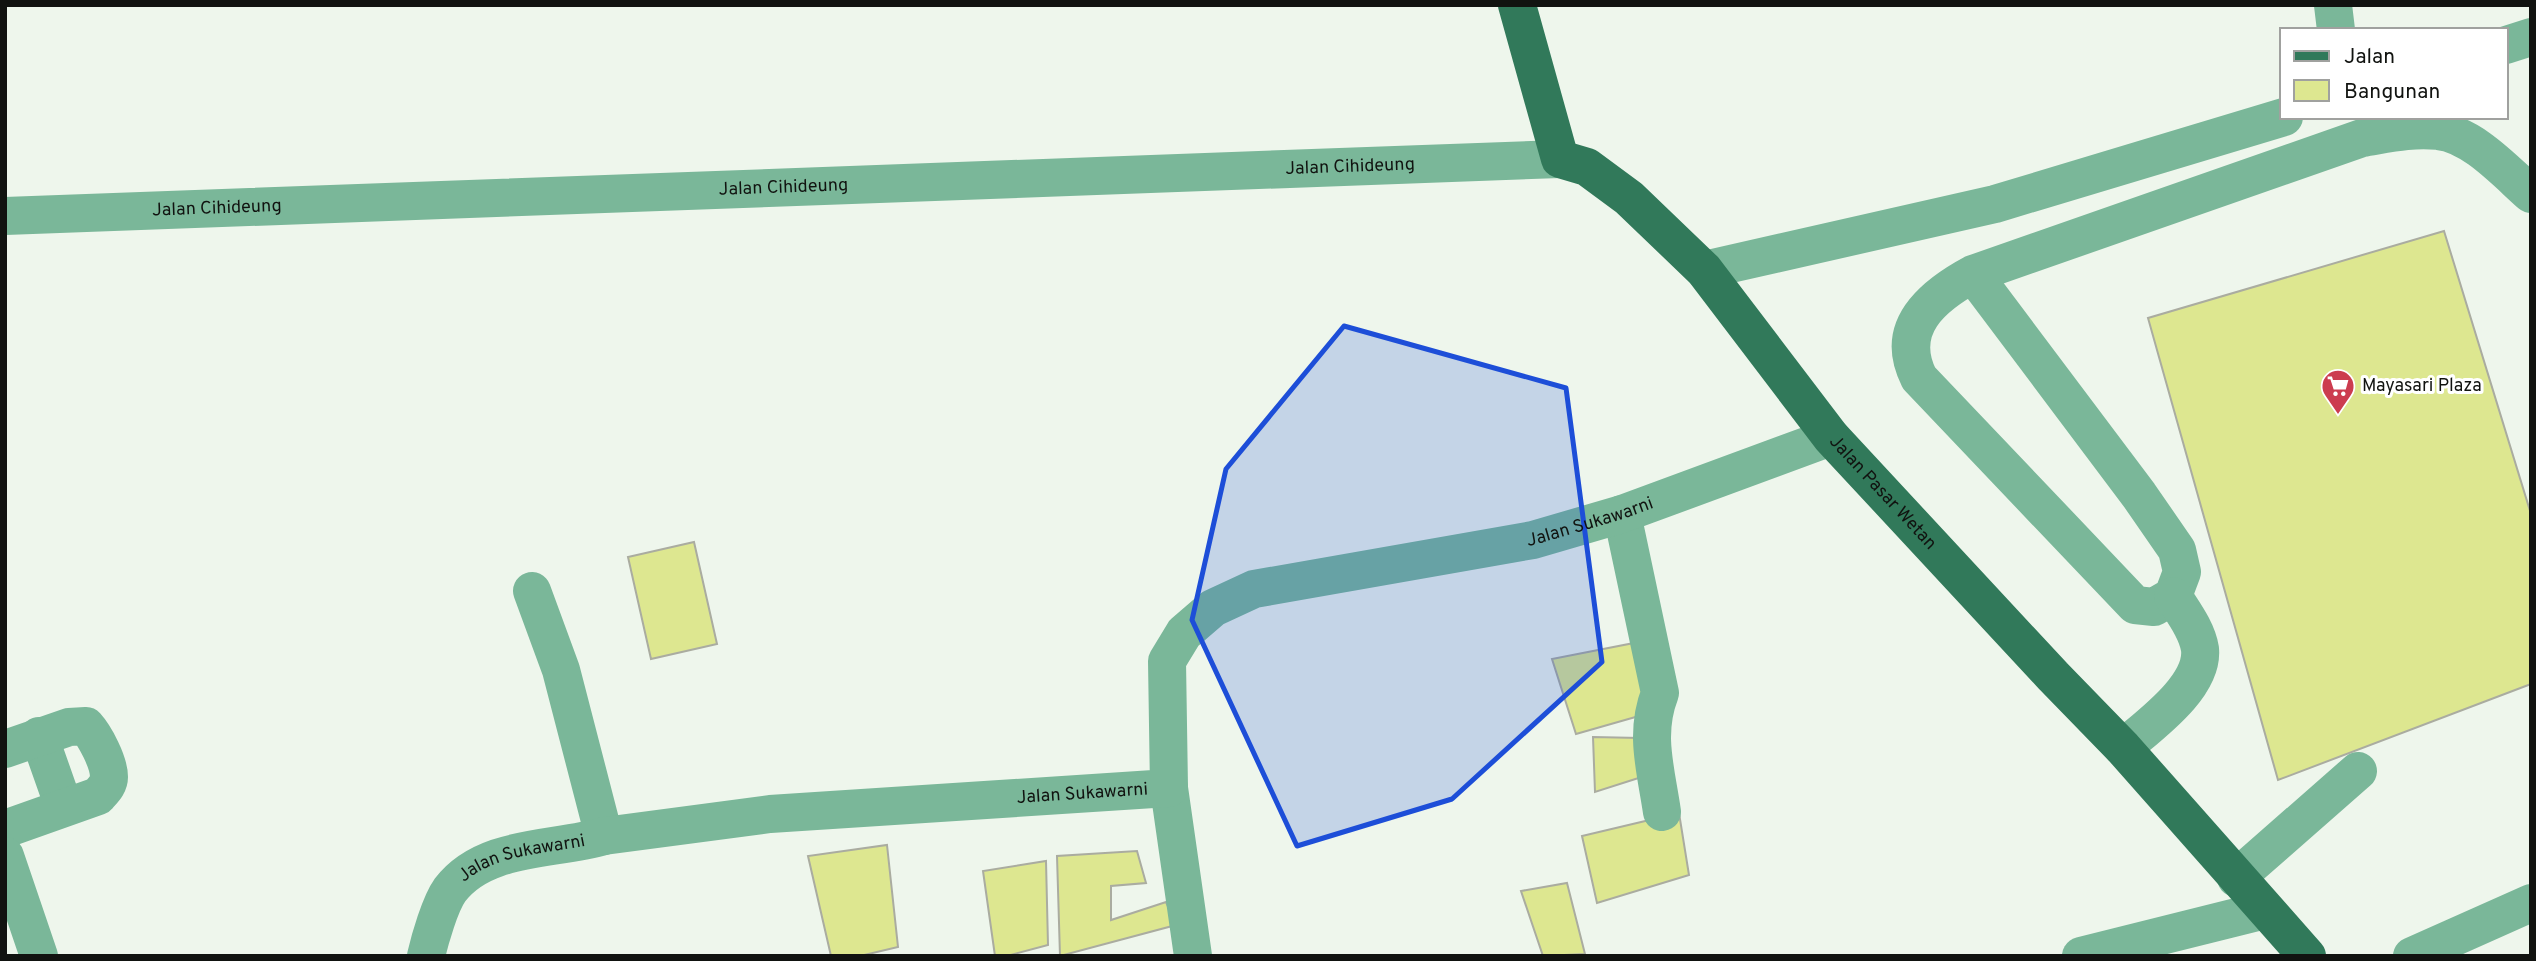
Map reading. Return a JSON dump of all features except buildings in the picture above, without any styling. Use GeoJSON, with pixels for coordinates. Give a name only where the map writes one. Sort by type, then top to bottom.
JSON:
{"type":"FeatureCollection","features":[{"type":"Feature","properties":{"kind":"main road"},"geometry":{"type":"LineString","coordinates":[[1517,5],[1560,159]]}},
{"type":"Feature","properties":{"kind":"main road","name":"Jalan Pasar Wetan"},"geometry":{"type":"LineString","coordinates":[[1560,159],[1587,167],[1629,198],[1704,270],[1831,438],[2123,748],[2307,956]]}},
{"type":"Feature","properties":{"kind":"street"},"geometry":{"type":"LineString","coordinates":[[2333,5],[2336,28]]}},
{"type":"Feature","properties":{"kind":"street"},"geometry":{"type":"LineString","coordinates":[[2508,44],[2531,37]]}},
{"type":"Feature","properties":{"kind":"street"},"geometry":{"type":"LineString","coordinates":[[1704,270],[1994,204],[2280,118]]}},
{"type":"Feature","properties":{"kind":"street"},"geometry":{"type":"LineString","coordinates":[[1973,274],[2139,495],[2177,550],[2182,572],[2174,596],[2154,607],[2135,605],[1919,378],[1911,362],[1910,345],[1914,328],[1927,308],[1948,288],[1973,274],[2362,138],[2404,131],[2440,131],[2476,146],[2531,194]]}},
{"type":"Feature","properties":{"kind":"street","name":"Jalan Cihideung"},"geometry":{"type":"LineString","coordinates":[[5,216],[1560,159]]}},
{"type":"Feature","properties":{"kind":"street","name":"Jalan Sukawarni"},"geometry":{"type":"LineString","coordinates":[[426,956],[430,938],[449,891],[474,867],[515,853],[604,836],[770,814],[1169,788],[1167,661],[1184,633],[1213,608],[1254,589],[1533,540],[1622,514],[1831,438]]}},
{"type":"Feature","properties":{"kind":"street"},"geometry":{"type":"LineString","coordinates":[[1622,514],[1660,693],[1653,710],[1650,734],[1662,812]]}},
{"type":"Feature","properties":{"kind":"street"},"geometry":{"type":"LineString","coordinates":[[531,591],[561,670],[604,836]]}},
{"type":"Feature","properties":{"kind":"street"},"geometry":{"type":"LineString","coordinates":[[2123,748],[2181,695],[2196,674],[2200,650],[2194,632],[2174,596]]}},
{"type":"Feature","properties":{"kind":"street"},"geometry":{"type":"LineString","coordinates":[[5,829],[98,796],[106,786],[109,776],[96,737],[86,726],[69,727],[22,743],[64,807]]}},
{"type":"Feature","properties":{"kind":"street"},"geometry":{"type":"LineString","coordinates":[[2236,878],[2358,771]]}},
{"type":"Feature","properties":{"kind":"street"},"geometry":{"type":"LineString","coordinates":[[1169,788],[1193,956]]}},
{"type":"Feature","properties":{"kind":"street"},"geometry":{"type":"LineString","coordinates":[[5,856],[38,956]]}},
{"type":"Feature","properties":{"kind":"street"},"geometry":{"type":"LineString","coordinates":[[2412,956],[2531,903]]}},
{"type":"Feature","properties":{"kind":"street"},"geometry":{"type":"LineString","coordinates":[[2081,956],[2265,910]]}},
{"type":"Feature","properties":{"kind":"highlighted area"},"geometry":{"type":"Polygon","coordinates":[[[1344,326],[1566,388],[1602,662],[1452,799],[1297,846],[1192,620],[1226,469],[1344,326]]]}},
{"type":"Feature","properties":{"kind":"place","name":"Mayasari Plaza"},"geometry":{"type":"Point","coordinates":[2338,416]}}]}
